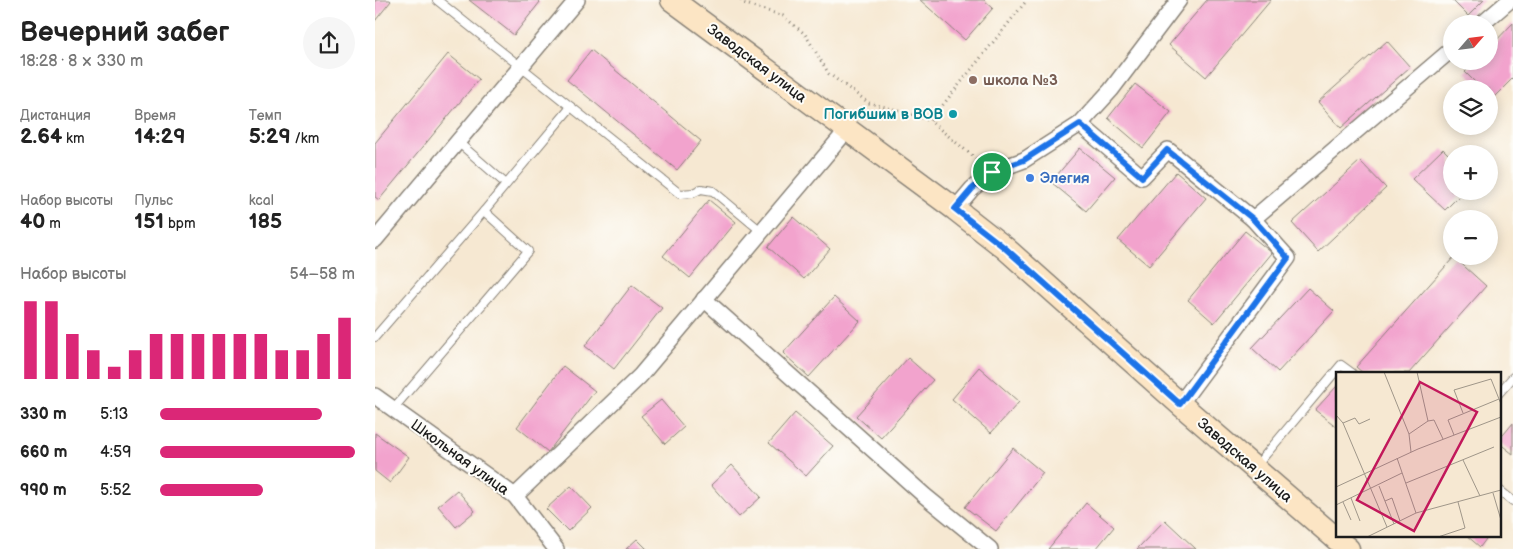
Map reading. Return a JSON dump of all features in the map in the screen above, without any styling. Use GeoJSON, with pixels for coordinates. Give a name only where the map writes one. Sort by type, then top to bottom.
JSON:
{"type":"FeatureCollection","features":[{"type":"Feature","properties":{"kind":"main road","name":"Заводская улица"},"geometry":{"type":"LineString","coordinates":[[672,0],[1005,248],[1180,404],[1348,549]]}},
{"type":"Feature","properties":{"kind":"street"},"geometry":{"type":"LineString","coordinates":[[375,240],[577,0]]}},
{"type":"Feature","properties":{"kind":"street"},"geometry":{"type":"LineString","coordinates":[[955,209],[972,189],[992,172],[1024,160],[1080,124],[1111,90],[1179,0]]}},
{"type":"Feature","properties":{"kind":"street"},"geometry":{"type":"LineString","coordinates":[[1492,15],[1510,0]]}},
{"type":"Feature","properties":{"kind":"street"},"geometry":{"type":"LineString","coordinates":[[1253,219],[1443,57]]}},
{"type":"Feature","properties":{"kind":"street"},"geometry":{"type":"LineString","coordinates":[[1080,124],[1142,177],[1167,150],[1253,219],[1288,258],[1180,404]]}},
{"type":"Feature","properties":{"kind":"street"},"geometry":{"type":"LineString","coordinates":[[515,496],[640,376],[847,130]]}},
{"type":"Feature","properties":{"kind":"street"},"geometry":{"type":"LineString","coordinates":[[704,299],[925,496],[990,549]]}},
{"type":"Feature","properties":{"kind":"street","name":"Школьная улица"},"geometry":{"type":"LineString","coordinates":[[375,396],[515,496],[556,549]]}},
{"type":"Feature","properties":{"kind":"lane"},"geometry":{"type":"LineString","coordinates":[[437,0],[680,194],[693,193],[701,189],[713,191],[762,232]]}},
{"type":"Feature","properties":{"kind":"lane"},"geometry":{"type":"LineString","coordinates":[[375,337],[571,107]]}},
{"type":"Feature","properties":{"kind":"lane"},"geometry":{"type":"LineString","coordinates":[[458,142],[506,184]]}},
{"type":"Feature","properties":{"kind":"lane"},"geometry":{"type":"LineString","coordinates":[[393,409],[528,251],[484,211]]}},
{"type":"Feature","properties":{"kind":"lane"},"geometry":{"type":"LineString","coordinates":[[1254,468],[1341,365],[1351,372]]}},
{"type":"Feature","properties":{"kind":"lane"},"geometry":{"type":"LineString","coordinates":[[1501,391],[1513,377]]}},
{"type":"Feature","properties":{"kind":"lane"},"geometry":{"type":"LineString","coordinates":[[1501,492],[1513,501]]}},
{"type":"Feature","properties":{"kind":"path"},"geometry":{"type":"LineString","coordinates":[[741,0],[783,16],[805,34],[829,74],[869,103],[910,113],[930,121],[992,172]]}},
{"type":"Feature","properties":{"kind":"path"},"geometry":{"type":"LineString","coordinates":[[930,121],[1027,0]]}},
{"type":"Feature","properties":{"kind":"building"},"geometry":{"type":"Polygon","coordinates":[[[375,0],[391,1],[375,21],[375,0]]]}},
{"type":"Feature","properties":{"kind":"building"},"geometry":{"type":"Polygon","coordinates":[[[469,0],[538,0],[540,2],[514,35],[469,0]]]}},
{"type":"Feature","properties":{"kind":"building"},"geometry":{"type":"Polygon","coordinates":[[[920,0],[984,0],[993,8],[965,40],[920,0]]]}},
{"type":"Feature","properties":{"kind":"building"},"geometry":{"type":"Polygon","coordinates":[[[1207,0],[1271,0],[1206,77],[1169,45],[1207,0]]]}},
{"type":"Feature","properties":{"kind":"building"},"geometry":{"type":"Polygon","coordinates":[[[1452,0],[1484,0],[1469,15],[1452,0]]]}},
{"type":"Feature","properties":{"kind":"building"},"geometry":{"type":"Polygon","coordinates":[[[1513,23],[1513,78],[1498,93],[1498,80],[1473,80],[1465,72],[1467,70],[1498,70],[1498,39],[1513,23]]]}},
{"type":"Feature","properties":{"kind":"building"},"geometry":{"type":"Polygon","coordinates":[[[1387,41],[1410,67],[1341,128],[1318,102],[1387,41]]]}},
{"type":"Feature","properties":{"kind":"building"},"geometry":{"type":"Polygon","coordinates":[[[591,50],[701,141],[677,170],[567,80],[591,50]]]}},
{"type":"Feature","properties":{"kind":"building"},"geometry":{"type":"Polygon","coordinates":[[[448,54],[479,79],[379,200],[375,197],[375,143],[448,54]]]}},
{"type":"Feature","properties":{"kind":"building"},"geometry":{"type":"Polygon","coordinates":[[[1135,84],[1171,112],[1143,148],[1108,118],[1135,84]]]}},
{"type":"Feature","properties":{"kind":"building"},"geometry":{"type":"Polygon","coordinates":[[[1080,148],[1115,177],[1086,211],[1051,182],[1080,148]]]}},
{"type":"Feature","properties":{"kind":"building"},"geometry":{"type":"Polygon","coordinates":[[[1443,149],[1443,200],[1455,200],[1445,210],[1412,179],[1443,149]]]}},
{"type":"Feature","properties":{"kind":"building"},"geometry":{"type":"Polygon","coordinates":[[[1360,161],[1386,188],[1318,252],[1292,223],[1360,161]]]}},
{"type":"Feature","properties":{"kind":"building"},"geometry":{"type":"Polygon","coordinates":[[[1176,172],[1206,198],[1149,266],[1118,240],[1176,172]]]}},
{"type":"Feature","properties":{"kind":"building"},"geometry":{"type":"Polygon","coordinates":[[[709,200],[736,222],[690,278],[663,256],[709,200]]]}},
{"type":"Feature","properties":{"kind":"building"},"geometry":{"type":"Polygon","coordinates":[[[793,217],[830,249],[804,279],[768,247],[793,217]]]}},
{"type":"Feature","properties":{"kind":"building"},"geometry":{"type":"Polygon","coordinates":[[[1245,231],[1272,253],[1214,323],[1188,300],[1245,231]]]}},
{"type":"Feature","properties":{"kind":"building"},"geometry":{"type":"Polygon","coordinates":[[[1447,265],[1463,265],[1486,286],[1410,372],[1362,372],[1356,367],[1447,265]]]}},
{"type":"Feature","properties":{"kind":"building"},"geometry":{"type":"Polygon","coordinates":[[[632,285],[662,308],[614,369],[585,346],[632,285]]]}},
{"type":"Feature","properties":{"kind":"building"},"geometry":{"type":"Polygon","coordinates":[[[1308,288],[1334,311],[1278,372],[1252,348],[1308,288]]]}},
{"type":"Feature","properties":{"kind":"building"},"geometry":{"type":"Polygon","coordinates":[[[834,297],[860,321],[809,377],[783,353],[834,297]]]}},
{"type":"Feature","properties":{"kind":"building"},"geometry":{"type":"Polygon","coordinates":[[[908,358],[933,380],[881,438],[856,416],[908,358]]]}},
{"type":"Feature","properties":{"kind":"building"},"geometry":{"type":"Polygon","coordinates":[[[563,366],[595,391],[548,452],[517,427],[563,366]]]}},
{"type":"Feature","properties":{"kind":"building"},"geometry":{"type":"Polygon","coordinates":[[[979,367],[1019,402],[991,433],[952,399],[979,367]]]}},
{"type":"Feature","properties":{"kind":"building"},"geometry":{"type":"Polygon","coordinates":[[[1336,387],[1336,426],[1315,410],[1336,387]]]}},
{"type":"Feature","properties":{"kind":"building"},"geometry":{"type":"Polygon","coordinates":[[[661,400],[684,427],[665,444],[641,416],[661,400]]]}},
{"type":"Feature","properties":{"kind":"building"},"geometry":{"type":"Polygon","coordinates":[[[795,413],[833,446],[806,476],[769,443],[795,413]]]}},
{"type":"Feature","properties":{"kind":"building"},"geometry":{"type":"Polygon","coordinates":[[[1513,423],[1513,454],[1501,445],[1501,438],[1513,423]]]}},
{"type":"Feature","properties":{"kind":"building"},"geometry":{"type":"Polygon","coordinates":[[[375,433],[409,457],[390,483],[375,471],[375,433]]]}},
{"type":"Feature","properties":{"kind":"building"},"geometry":{"type":"Polygon","coordinates":[[[1013,448],[1043,473],[996,531],[965,507],[1013,448]]]}},
{"type":"Feature","properties":{"kind":"building"},"geometry":{"type":"Polygon","coordinates":[[[732,465],[761,497],[739,517],[711,485],[732,465]]]}},
{"type":"Feature","properties":{"kind":"building"},"geometry":{"type":"Polygon","coordinates":[[[571,486],[592,508],[568,531],[546,509],[571,486]]]}},
{"type":"Feature","properties":{"kind":"building"},"geometry":{"type":"Polygon","coordinates":[[[457,490],[475,511],[456,527],[438,506],[457,490]]]}},
{"type":"Feature","properties":{"kind":"building"},"geometry":{"type":"Polygon","coordinates":[[[1086,503],[1114,527],[1096,549],[1048,549],[1086,503]]]}},
{"type":"Feature","properties":{"kind":"building"},"geometry":{"type":"Polygon","coordinates":[[[1165,520],[1196,549],[1137,549],[1165,520]]]}},
{"type":"Feature","properties":{"kind":"building"},"geometry":{"type":"Polygon","coordinates":[[[1467,536],[1488,536],[1480,547],[1467,536]]]}},
{"type":"Feature","properties":{"kind":"building"},"geometry":{"type":"Polygon","coordinates":[[[637,539],[647,549],[626,549],[637,539]]]}},
{"type":"Feature","properties":{"kind":"place","name":"школа №3"},"geometry":{"type":"Point","coordinates":[973,80]}},
{"type":"Feature","properties":{"kind":"place","name":"Погибшим в ВОВ"},"geometry":{"type":"Point","coordinates":[953,114]}},
{"type":"Feature","properties":{"kind":"place","name":"Элегия"},"geometry":{"type":"Point","coordinates":[1030,178]}},
{"type":"Feature","properties":{"kind":"route"},"geometry":{"type":"LineString","coordinates":[[1080,124],[1142,177],[1167,150],[1253,219],[1288,258],[1180,404],[1005,248],[955,209],[972,189],[992,172],[1024,160],[1080,124]]}}]}
